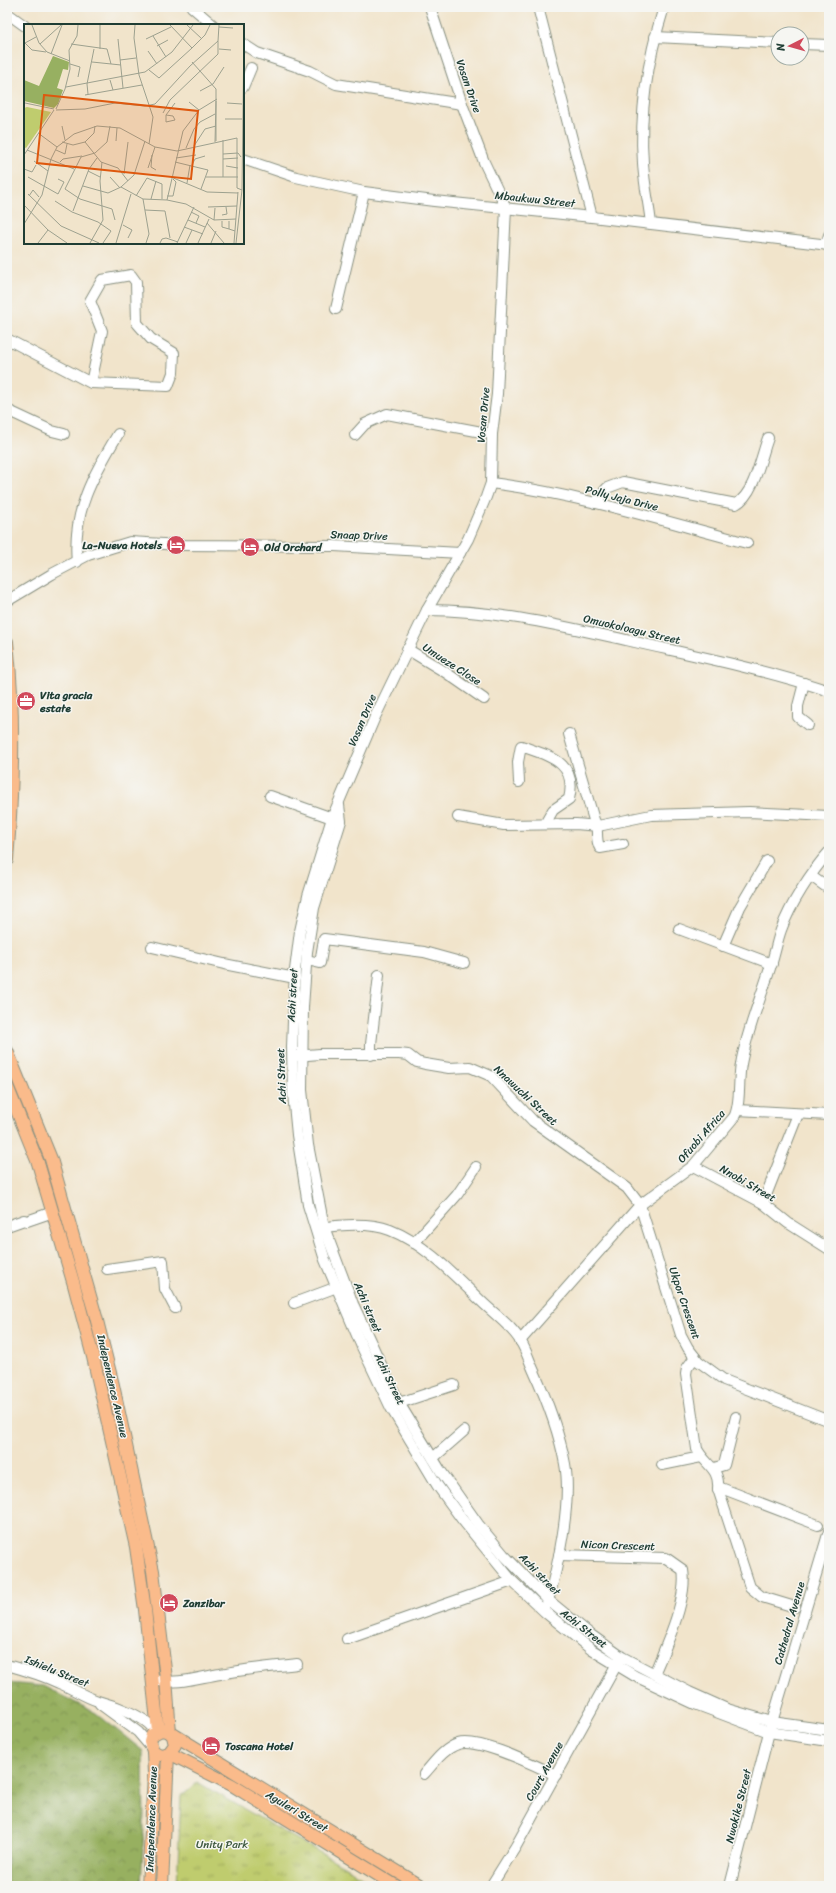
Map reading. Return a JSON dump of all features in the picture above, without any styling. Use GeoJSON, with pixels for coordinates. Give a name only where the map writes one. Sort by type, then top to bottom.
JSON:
{"type":"FeatureCollection","features":[{"type":"Feature","properties":{"kind":"main road"},"geometry":{"type":"LineString","coordinates":[[7,642],[12,709],[7,860]]}},
{"type":"Feature","properties":{"kind":"main road","name":"Independence Avenue"},"geometry":{"type":"LineString","coordinates":[[7,1051],[11,1077],[51,1159],[96,1317],[128,1452],[153,1571],[172,1735],[175,1746],[168,1754],[162,1886]]}},
{"type":"Feature","properties":{"kind":"main road","name":"Independence Avenue"},"geometry":{"type":"LineString","coordinates":[[7,1086],[38,1163],[84,1320],[117,1458],[136,1547],[153,1680],[157,1732],[151,1738],[154,1774],[148,1886]]}},
{"type":"Feature","properties":{"kind":"main road"},"geometry":{"type":"LineString","coordinates":[[38,1163],[51,1159]]}},
{"type":"Feature","properties":{"kind":"main road"},"geometry":{"type":"LineString","coordinates":[[84,1320],[96,1317]]}},
{"type":"Feature","properties":{"kind":"main road"},"geometry":{"type":"LineString","coordinates":[[157,1732],[164,1730],[172,1735]]}},
{"type":"Feature","properties":{"kind":"main road","name":"Aguleri Street"},"geometry":{"type":"LineString","coordinates":[[172,1735],[422,1886]]}},
{"type":"Feature","properties":{"kind":"main road","name":"Independence Avenue"},"geometry":{"type":"LineString","coordinates":[[152,1748],[160,1755],[168,1754]]}},
{"type":"Feature","properties":{"kind":"main road","name":"Aguleri Street"},"geometry":{"type":"LineString","coordinates":[[168,1754],[232,1786],[396,1886]]}},
{"type":"Feature","properties":{"kind":"street"},"geometry":{"type":"LineString","coordinates":[[192,7],[212,24]]}},
{"type":"Feature","properties":{"kind":"street","name":"Vosan Drive"},"geometry":{"type":"LineString","coordinates":[[339,805],[375,716],[427,610],[460,553],[486,497],[490,483],[492,434],[497,394],[506,208],[484,162],[462,104],[430,7]]}},
{"type":"Feature","properties":{"kind":"street"},"geometry":{"type":"LineString","coordinates":[[538,7],[592,217]]}},
{"type":"Feature","properties":{"kind":"street"},"geometry":{"type":"LineString","coordinates":[[651,224],[643,164],[642,126],[648,65],[661,8]]}},
{"type":"Feature","properties":{"kind":"street"},"geometry":{"type":"LineString","coordinates":[[7,13],[24,25]]}},
{"type":"Feature","properties":{"kind":"street"},"geometry":{"type":"LineString","coordinates":[[655,37],[770,43]]}},
{"type":"Feature","properties":{"kind":"street"},"geometry":{"type":"LineString","coordinates":[[810,44],[829,45]]}},
{"type":"Feature","properties":{"kind":"street"},"geometry":{"type":"LineString","coordinates":[[244,45],[257,53],[310,71],[336,84],[462,104]]}},
{"type":"Feature","properties":{"kind":"street"},"geometry":{"type":"LineString","coordinates":[[244,85],[251,68]]}},
{"type":"Feature","properties":{"kind":"street","name":"Mbaukwu Street"},"geometry":{"type":"LineString","coordinates":[[244,159],[296,177],[364,192],[827,245]]}},
{"type":"Feature","properties":{"kind":"street"},"geometry":{"type":"LineString","coordinates":[[336,309],[364,192]]}},
{"type":"Feature","properties":{"kind":"street"},"geometry":{"type":"LineString","coordinates":[[827,245],[829,235]]}},
{"type":"Feature","properties":{"kind":"street"},"geometry":{"type":"LineString","coordinates":[[7,339],[91,383],[168,386],[173,373],[174,353],[151,339],[136,324],[136,282],[131,274],[102,280],[90,301],[102,331],[91,383]]}},
{"type":"Feature","properties":{"kind":"street"},"geometry":{"type":"LineString","coordinates":[[7,410],[52,431],[64,434]]}},
{"type":"Feature","properties":{"kind":"street"},"geometry":{"type":"LineString","coordinates":[[355,435],[365,424],[387,414],[492,434]]}},
{"type":"Feature","properties":{"kind":"street"},"geometry":{"type":"LineString","coordinates":[[77,562],[75,537],[90,484],[118,434]]}},
{"type":"Feature","properties":{"kind":"street"},"geometry":{"type":"LineString","coordinates":[[595,503],[607,488],[623,482],[736,504],[742,501],[749,493],[768,438]]}},
{"type":"Feature","properties":{"kind":"street","name":"Polly Jaja Drive"},"geometry":{"type":"LineString","coordinates":[[490,483],[521,487],[595,503],[747,543]]}},
{"type":"Feature","properties":{"kind":"street","name":"Snaap Drive"},"geometry":{"type":"LineString","coordinates":[[7,601],[48,576],[106,548],[130,542],[180,545],[334,546],[460,553]]}},
{"type":"Feature","properties":{"kind":"street","name":"Omuokoloagu Street"},"geometry":{"type":"LineString","coordinates":[[427,610],[454,610],[498,614],[552,624],[770,673],[829,691]]}},
{"type":"Feature","properties":{"kind":"street","name":"Umueze Close"},"geometry":{"type":"LineString","coordinates":[[407,649],[445,672],[484,699]]}},
{"type":"Feature","properties":{"kind":"street"},"geometry":{"type":"LineString","coordinates":[[804,683],[798,706],[798,718],[808,725]]}},
{"type":"Feature","properties":{"kind":"street"},"geometry":{"type":"LineString","coordinates":[[569,734],[594,820],[598,826],[596,842],[600,848],[623,844]]}},
{"type":"Feature","properties":{"kind":"street"},"geometry":{"type":"LineString","coordinates":[[519,782],[518,762],[521,746],[550,756],[568,770],[571,788],[569,799],[553,810],[544,824]]}},
{"type":"Feature","properties":{"kind":"street"},"geometry":{"type":"LineString","coordinates":[[270,796],[332,818]]}},
{"type":"Feature","properties":{"kind":"street","name":"Achi Street"},"geometry":{"type":"LineString","coordinates":[[297,1056],[295,978],[300,931],[305,907],[332,818],[339,805]]}},
{"type":"Feature","properties":{"kind":"street","name":"Achi street"},"geometry":{"type":"LineString","coordinates":[[339,805],[341,821],[314,908],[297,1056],[320,1228],[399,1403],[433,1458],[478,1524],[504,1555],[548,1600],[567,1617],[622,1657],[727,1709],[772,1722],[829,1730]]}},
{"type":"Feature","properties":{"kind":"street"},"geometry":{"type":"LineString","coordinates":[[458,817],[504,826],[576,824],[598,826],[651,814],[750,812],[829,816]]}},
{"type":"Feature","properties":{"kind":"street","name":"Ofuobi Africa"},"geometry":{"type":"LineString","coordinates":[[520,1341],[640,1204],[693,1166],[716,1140],[738,1110],[741,1064],[760,995],[772,964],[777,940],[785,920],[811,876],[829,852]]}},
{"type":"Feature","properties":{"kind":"street"},"geometry":{"type":"LineString","coordinates":[[723,946],[740,908],[767,861]]}},
{"type":"Feature","properties":{"kind":"street"},"geometry":{"type":"LineString","coordinates":[[811,876],[829,889]]}},
{"type":"Feature","properties":{"kind":"street"},"geometry":{"type":"LineString","coordinates":[[679,929],[772,964]]}},
{"type":"Feature","properties":{"kind":"street"},"geometry":{"type":"LineString","coordinates":[[307,960],[320,963],[324,939],[424,952],[464,963]]}},
{"type":"Feature","properties":{"kind":"street"},"geometry":{"type":"LineString","coordinates":[[152,947],[224,964],[295,978]]}},
{"type":"Feature","properties":{"kind":"street"},"geometry":{"type":"LineString","coordinates":[[371,1054],[379,975]]}},
{"type":"Feature","properties":{"kind":"street","name":"Nnawuchi Street"},"geometry":{"type":"LineString","coordinates":[[297,1056],[320,1054],[399,1054],[408,1056],[417,1062],[449,1068],[470,1067],[485,1072],[491,1076],[538,1126],[627,1188],[640,1204]]}},
{"type":"Feature","properties":{"kind":"street"},"geometry":{"type":"LineString","coordinates":[[738,1110],[829,1115]]}},
{"type":"Feature","properties":{"kind":"street"},"geometry":{"type":"LineString","coordinates":[[763,1203],[798,1114]]}},
{"type":"Feature","properties":{"kind":"street","name":"Nnobi Street"},"geometry":{"type":"LineString","coordinates":[[693,1166],[763,1203],[788,1223],[829,1249]]}},
{"type":"Feature","properties":{"kind":"street"},"geometry":{"type":"LineString","coordinates":[[414,1243],[457,1195],[476,1167]]}},
{"type":"Feature","properties":{"kind":"street","name":"Ukpor Crescent"},"geometry":{"type":"LineString","coordinates":[[640,1204],[681,1335],[695,1357],[708,1370],[724,1380],[829,1421]]}},
{"type":"Feature","properties":{"kind":"street"},"geometry":{"type":"LineString","coordinates":[[7,1226],[24,1220],[27,1221],[36,1219],[53,1212]]}},
{"type":"Feature","properties":{"kind":"street"},"geometry":{"type":"LineString","coordinates":[[320,1228],[352,1225],[383,1228],[399,1234],[414,1243],[451,1272],[520,1341],[546,1399],[565,1464],[567,1482],[566,1505],[558,1555],[545,1612]]}},
{"type":"Feature","properties":{"kind":"street","name":"Achi Street"},"geometry":{"type":"LineString","coordinates":[[320,1228],[337,1287],[372,1370],[404,1430],[437,1484],[461,1518],[512,1581],[545,1612],[592,1650],[615,1666],[695,1704],[769,1732],[829,1742]]}},
{"type":"Feature","properties":{"kind":"street"},"geometry":{"type":"LineString","coordinates":[[107,1269],[163,1261],[165,1289],[175,1308]]}},
{"type":"Feature","properties":{"kind":"street"},"geometry":{"type":"LineString","coordinates":[[294,1303],[337,1287]]}},
{"type":"Feature","properties":{"kind":"street"},"geometry":{"type":"LineString","coordinates":[[695,1357],[687,1368],[686,1374],[697,1449],[701,1457],[714,1468],[719,1480],[718,1489],[750,1587],[762,1597],[795,1607]]}},
{"type":"Feature","properties":{"kind":"street"},"geometry":{"type":"LineString","coordinates":[[399,1403],[454,1385]]}},
{"type":"Feature","properties":{"kind":"street"},"geometry":{"type":"LineString","coordinates":[[714,1468],[724,1465],[736,1417]]}},
{"type":"Feature","properties":{"kind":"street"},"geometry":{"type":"LineString","coordinates":[[433,1458],[464,1431]]}},
{"type":"Feature","properties":{"kind":"street"},"geometry":{"type":"LineString","coordinates":[[662,1465],[701,1457]]}},
{"type":"Feature","properties":{"kind":"street"},"geometry":{"type":"LineString","coordinates":[[718,1489],[721,1488],[818,1525]]}},
{"type":"Feature","properties":{"kind":"street","name":"Cathedral Avenue"},"geometry":{"type":"LineString","coordinates":[[769,1732],[829,1531]]}},
{"type":"Feature","properties":{"kind":"street","name":"Nicon Crescent"},"geometry":{"type":"LineString","coordinates":[[558,1555],[666,1558],[683,1570],[684,1579],[682,1595],[667,1643],[654,1674]]}},
{"type":"Feature","properties":{"kind":"street"},"geometry":{"type":"LineString","coordinates":[[347,1639],[512,1581]]}},
{"type":"Feature","properties":{"kind":"street","name":"Court Avenue"},"geometry":{"type":"LineString","coordinates":[[491,1886],[556,1775],[615,1666],[622,1657]]}},
{"type":"Feature","properties":{"kind":"street"},"geometry":{"type":"LineString","coordinates":[[153,1680],[166,1683],[191,1681],[219,1674],[296,1664]]}},
{"type":"Feature","properties":{"kind":"street","name":"Ishielu Street"},"geometry":{"type":"LineString","coordinates":[[7,1665],[40,1675],[98,1701]]}},
{"type":"Feature","properties":{"kind":"street"},"geometry":{"type":"LineString","coordinates":[[98,1701],[113,1705],[140,1719],[157,1732]]}},
{"type":"Feature","properties":{"kind":"street"},"geometry":{"type":"LineString","coordinates":[[98,1701],[138,1732],[152,1748]]}},
{"type":"Feature","properties":{"kind":"street","name":"Nwokike Street"},"geometry":{"type":"LineString","coordinates":[[730,1886],[769,1732]]}},
{"type":"Feature","properties":{"kind":"street"},"geometry":{"type":"LineString","coordinates":[[424,1774],[440,1755],[453,1746],[460,1743],[472,1743],[486,1746],[556,1775]]}},
{"type":"Feature","properties":{"kind":"green space"},"geometry":{"type":"Polygon","coordinates":[[[7,1683],[43,1686],[96,1713],[143,1751],[144,1826],[141,1886],[7,1886],[7,1683]]]}},
{"type":"Feature","properties":{"kind":"green space","name":"Unity Park"},"geometry":{"type":"Polygon","coordinates":[[[197,1782],[379,1886],[177,1886],[181,1796],[197,1782]]]}},
{"type":"Feature","properties":{"kind":"place","name":"La-Nueva Hotels"},"geometry":{"type":"Point","coordinates":[176,545]}},
{"type":"Feature","properties":{"kind":"place","name":"Old Orchard"},"geometry":{"type":"Point","coordinates":[250,547]}},
{"type":"Feature","properties":{"kind":"place","name":"Vita gracia estate"},"geometry":{"type":"Point","coordinates":[26,701]}},
{"type":"Feature","properties":{"kind":"place","name":"Zanzibar"},"geometry":{"type":"Point","coordinates":[169,1603]}},
{"type":"Feature","properties":{"kind":"place","name":"Toscana Hotel"},"geometry":{"type":"Point","coordinates":[211,1746]}}]}
